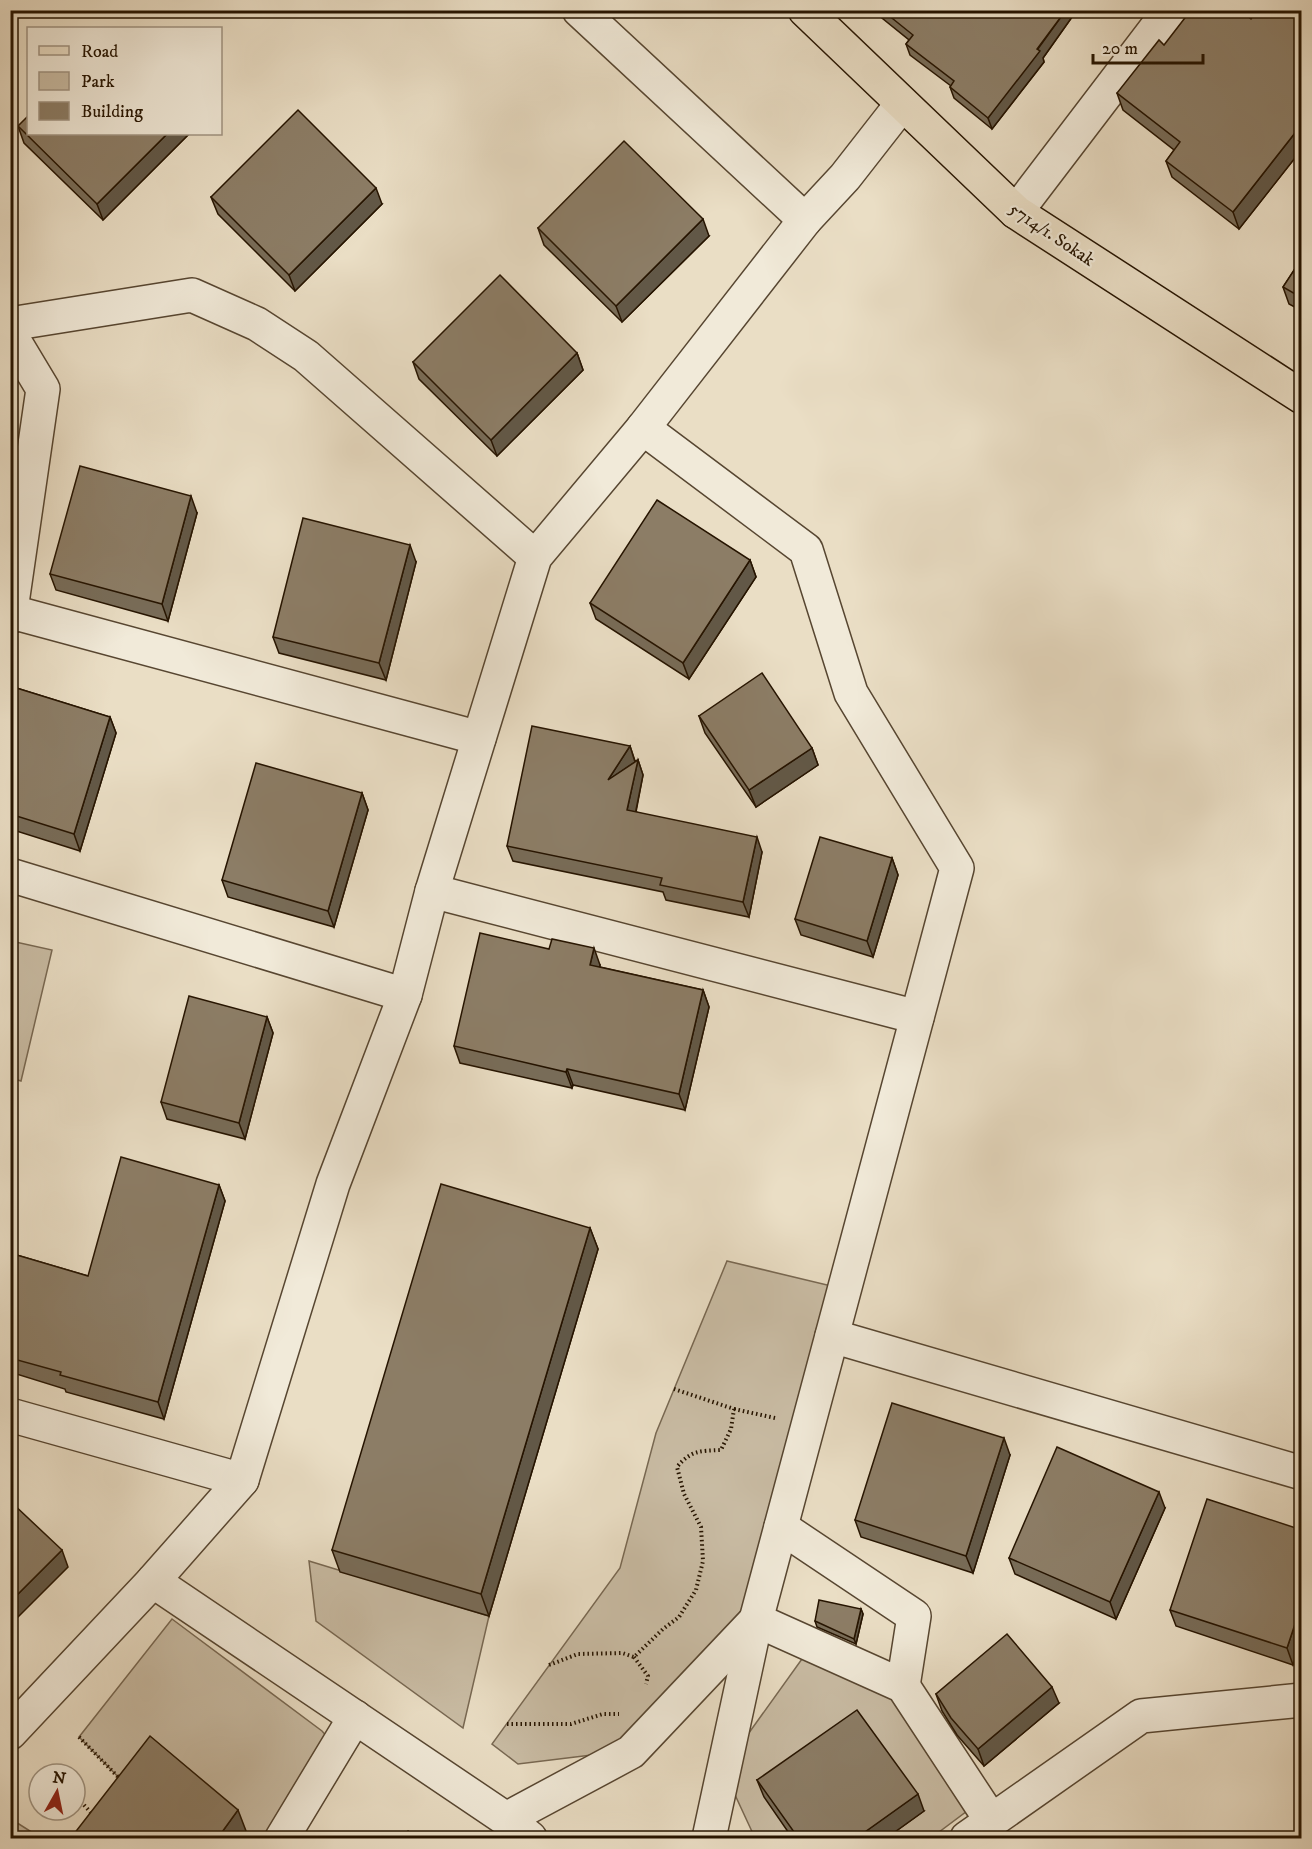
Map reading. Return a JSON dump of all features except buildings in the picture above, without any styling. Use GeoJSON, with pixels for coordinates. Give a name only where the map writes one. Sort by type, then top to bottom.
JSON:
{"type":"FeatureCollection","features":[{"type":"Feature","properties":{"kind":"main road","name":"5714/1. Sokak"},"geometry":{"type":"LineString","coordinates":[[805,10],[1016,212],[1302,397]]}},
{"type":"Feature","properties":{"kind":"street"},"geometry":{"type":"LineString","coordinates":[[579,10],[806,220]]}},
{"type":"Feature","properties":{"kind":"street"},"geometry":{"type":"LineString","coordinates":[[1016,212],[1164,13]]}},
{"type":"Feature","properties":{"kind":"street"},"geometry":{"type":"LineString","coordinates":[[10,1733],[153,1581],[242,1480],[333,1184],[405,994],[432,891],[535,557],[642,428],[806,220],[845,177],[902,104]]}},
{"type":"Feature","properties":{"kind":"street"},"geometry":{"type":"LineString","coordinates":[[10,324],[192,295],[257,324],[306,356],[535,557]]}},
{"type":"Feature","properties":{"kind":"street"},"geometry":{"type":"LineString","coordinates":[[10,334],[44,389],[11,615],[479,738]]}},
{"type":"Feature","properties":{"kind":"street"},"geometry":{"type":"LineString","coordinates":[[642,428],[806,550],[851,693],[957,868],[756,1620],[709,1839]]}},
{"type":"Feature","properties":{"kind":"street"},"geometry":{"type":"LineString","coordinates":[[10,875],[405,994]]}},
{"type":"Feature","properties":{"kind":"street"},"geometry":{"type":"LineString","coordinates":[[432,891],[917,1017]]}},
{"type":"Feature","properties":{"kind":"street"},"geometry":{"type":"LineString","coordinates":[[832,1336],[1302,1473]]}},
{"type":"Feature","properties":{"kind":"street"},"geometry":{"type":"LineString","coordinates":[[10,1415],[242,1480]]}},
{"type":"Feature","properties":{"kind":"street"},"geometry":{"type":"LineString","coordinates":[[781,1527],[914,1616],[903,1686],[979,1829],[1141,1716],[1302,1700]]}},
{"type":"Feature","properties":{"kind":"street"},"geometry":{"type":"LineString","coordinates":[[153,1581],[518,1829],[631,1752],[756,1620]]}},
{"type":"Feature","properties":{"kind":"street"},"geometry":{"type":"LineString","coordinates":[[756,1620],[903,1686]]}},
{"type":"Feature","properties":{"kind":"street"},"geometry":{"type":"LineString","coordinates":[[282,1839],[355,1717]]}},
{"type":"Feature","properties":{"kind":"path"},"geometry":{"type":"LineString","coordinates":[[634,1657],[679,1617],[696,1590],[704,1562],[701,1527],[684,1494],[677,1467],[686,1456],[701,1451],[721,1450],[733,1419],[734,1409],[674,1389]]}},
{"type":"Feature","properties":{"kind":"path"},"geometry":{"type":"LineString","coordinates":[[549,1665],[578,1654],[622,1653],[634,1657],[648,1676],[643,1692]]}},
{"type":"Feature","properties":{"kind":"path"},"geometry":{"type":"LineString","coordinates":[[507,1724],[571,1724],[603,1714],[627,1714]]}},
{"type":"Feature","properties":{"kind":"path"},"geometry":{"type":"LineString","coordinates":[[79,1737],[124,1783]]}},
{"type":"Feature","properties":{"kind":"path"},"geometry":{"type":"LineString","coordinates":[[87,1808],[97,1818]]}},
{"type":"Feature","properties":{"kind":"green space"},"geometry":{"type":"Polygon","coordinates":[[[11,941],[52,950],[21,1081],[11,1078],[11,941]]]}},
{"type":"Feature","properties":{"kind":"green space"},"geometry":{"type":"Polygon","coordinates":[[[727,1261],[844,1289],[756,1620],[608,1753],[518,1764],[492,1744],[620,1568],[656,1433],[727,1261]]]}},
{"type":"Feature","properties":{"kind":"green space"},"geometry":{"type":"Polygon","coordinates":[[[309,1561],[489,1616],[463,1728],[316,1621],[309,1561]]]}},
{"type":"Feature","properties":{"kind":"green space"},"geometry":{"type":"Polygon","coordinates":[[[172,1619],[322,1731],[337,1748],[282,1838],[240,1838],[132,1791],[79,1737],[172,1619]]]}},
{"type":"Feature","properties":{"kind":"green space"},"geometry":{"type":"Polygon","coordinates":[[[812,1645],[903,1686],[979,1802],[931,1838],[755,1838],[723,1769],[812,1645]]]}},
{"type":"Feature","properties":{"kind":"green space"},"geometry":{"type":"Polygon","coordinates":[[[11,1819],[41,1838],[11,1838],[11,1819]]]}}]}
